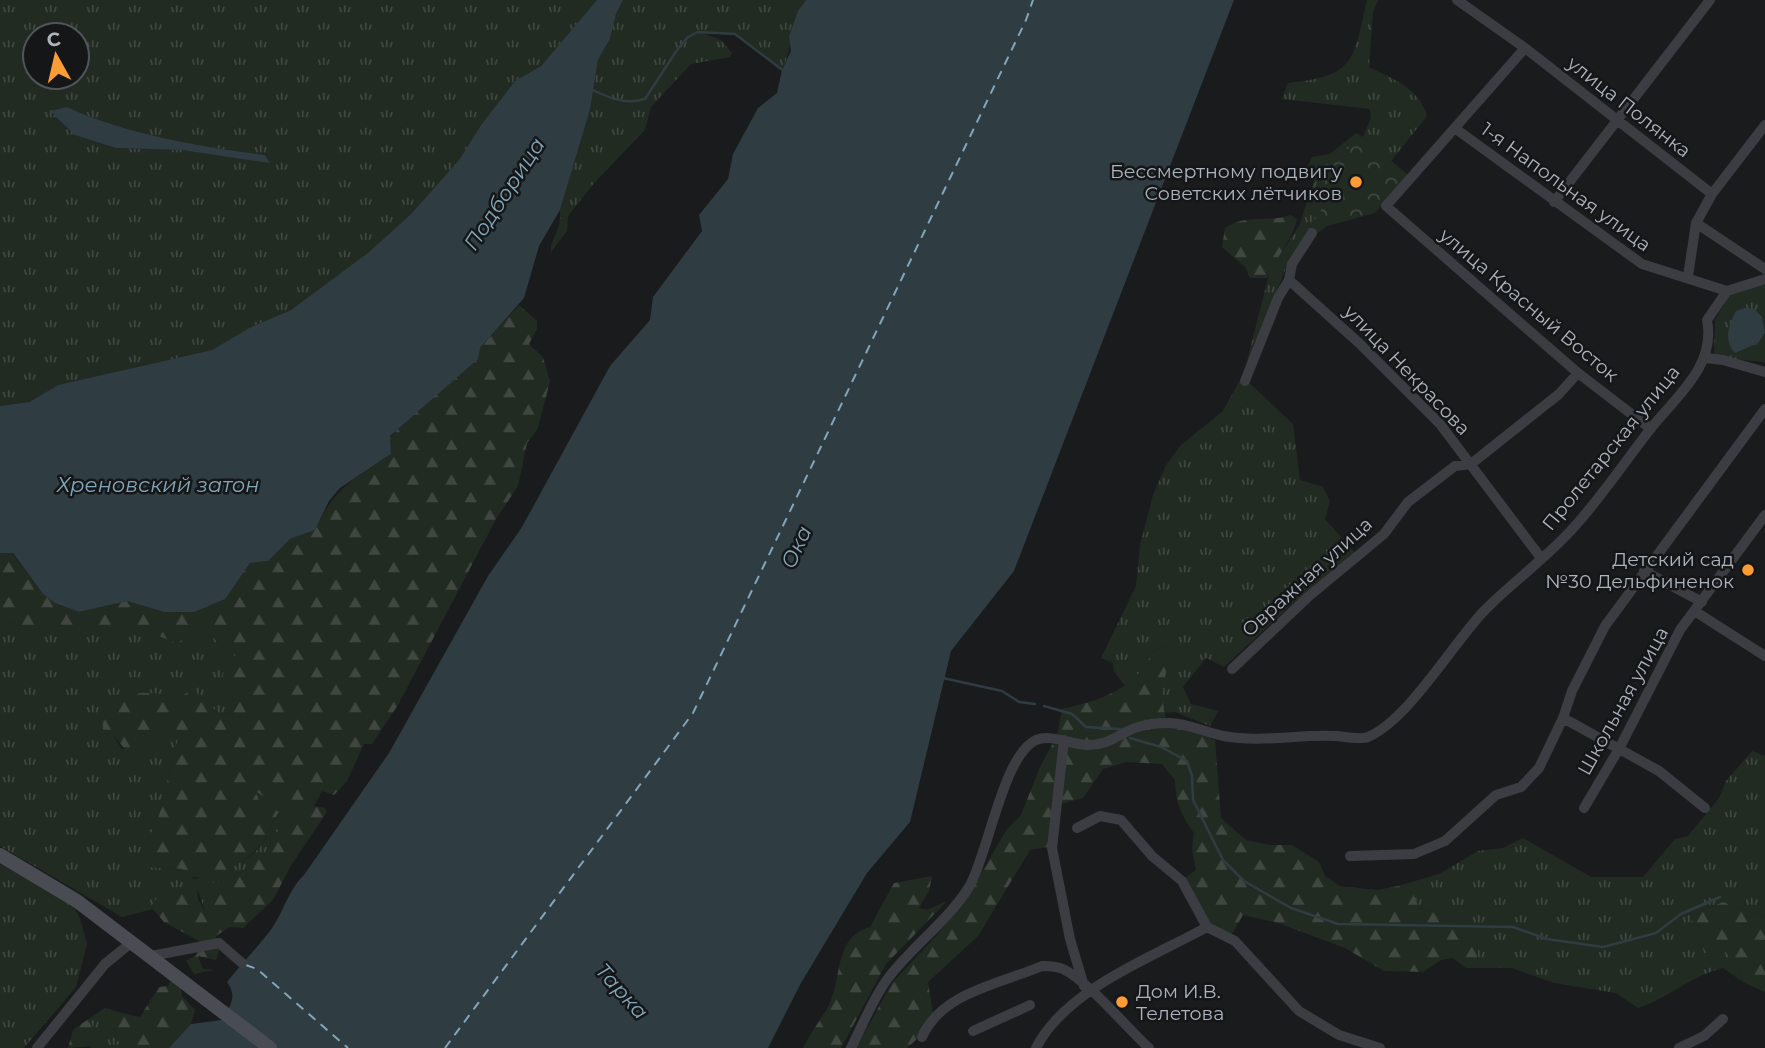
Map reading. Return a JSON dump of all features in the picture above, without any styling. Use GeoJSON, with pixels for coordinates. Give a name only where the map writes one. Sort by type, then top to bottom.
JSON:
{"type":"FeatureCollection","features":[{"type":"Feature","properties":{"kind":"main road"},"geometry":{"type":"LineString","coordinates":[[0,855],[77,901],[270,1048]]}},
{"type":"Feature","properties":{"kind":"street","name":"улица Полянка"},"geometry":{"type":"LineString","coordinates":[[1457,0],[1525,48],[1712,194]]}},
{"type":"Feature","properties":{"kind":"street"},"geometry":{"type":"LineString","coordinates":[[1554,202],[1710,0]]}},
{"type":"Feature","properties":{"kind":"street"},"geometry":{"type":"LineString","coordinates":[[1456,129],[1525,48]]}},
{"type":"Feature","properties":{"kind":"street"},"geometry":{"type":"LineString","coordinates":[[1688,276],[1696,223],[1712,194],[1765,125]]}},
{"type":"Feature","properties":{"kind":"street","name":"1-я Напольная улица"},"geometry":{"type":"LineString","coordinates":[[1456,129],[1642,264],[1727,290]]}},
{"type":"Feature","properties":{"kind":"street","name":"улица Красный Восток"},"geometry":{"type":"LineString","coordinates":[[1456,129],[1386,206],[1578,373],[1651,429]]}},
{"type":"Feature","properties":{"kind":"street"},"geometry":{"type":"LineString","coordinates":[[1696,223],[1765,269]]}},
{"type":"Feature","properties":{"kind":"street"},"geometry":{"type":"LineString","coordinates":[[1245,382],[1278,298],[1289,280],[1292,264],[1312,233]]}},
{"type":"Feature","properties":{"kind":"street"},"geometry":{"type":"LineString","coordinates":[[1765,279],[1727,290],[1707,320],[1710,335],[1706,358],[1765,372]]}},
{"type":"Feature","properties":{"kind":"street","name":"улица Некрасова"},"geometry":{"type":"LineString","coordinates":[[1289,280],[1307,293],[1431,415],[1541,558]]}},
{"type":"Feature","properties":{"kind":"street","name":"Пролетарская улица"},"geometry":{"type":"LineString","coordinates":[[850,1048],[886,981],[918,948],[969,887],[1018,758],[1038,739],[1064,740],[1086,745],[1119,739],[1136,727],[1174,723],[1226,736],[1366,738],[1384,726],[1419,692],[1483,612],[1573,528],[1678,398],[1706,358]]}},
{"type":"Feature","properties":{"kind":"street","name":"Овражная улица"},"geometry":{"type":"LineString","coordinates":[[1232,669],[1308,597],[1384,534],[1408,502],[1455,466],[1471,464],[1559,394],[1578,373]]}},
{"type":"Feature","properties":{"kind":"street"},"geometry":{"type":"LineString","coordinates":[[1350,856],[1414,854],[1445,841],[1496,795],[1521,786],[1539,768],[1563,718],[1572,691],[1605,626],[1765,409]]}},
{"type":"Feature","properties":{"kind":"street","name":"Школьная улица"},"geometry":{"type":"LineString","coordinates":[[1584,808],[1620,747],[1653,679],[1681,630],[1765,515]]}},
{"type":"Feature","properties":{"kind":"street"},"geometry":{"type":"LineString","coordinates":[[1644,571],[1702,602]]}},
{"type":"Feature","properties":{"kind":"street"},"geometry":{"type":"LineString","coordinates":[[1696,612],[1765,656]]}},
{"type":"Feature","properties":{"kind":"street"},"geometry":{"type":"LineString","coordinates":[[1563,718],[1620,747],[1659,771],[1706,808]]}},
{"type":"Feature","properties":{"kind":"street"},"geometry":{"type":"LineString","coordinates":[[1064,740],[1052,848],[1070,939],[1086,988]]}},
{"type":"Feature","properties":{"kind":"street"},"geometry":{"type":"LineString","coordinates":[[1077,828],[1100,816],[1121,820],[1152,856],[1182,881],[1207,927],[1235,941],[1299,1011],[1318,1025],[1380,1048]]}},
{"type":"Feature","properties":{"kind":"street"},"geometry":{"type":"LineString","coordinates":[[1036,1048],[1042,1037],[1086,988],[1207,927]]}},
{"type":"Feature","properties":{"kind":"street"},"geometry":{"type":"LineString","coordinates":[[37,1048],[105,964],[132,942]]}},
{"type":"Feature","properties":{"kind":"street"},"geometry":{"type":"LineString","coordinates":[[151,956],[219,943],[242,963]]}},
{"type":"Feature","properties":{"kind":"street"},"geometry":{"type":"LineString","coordinates":[[922,1037],[934,1014],[966,995],[1042,966],[1064,970],[1149,1048]]}},
{"type":"Feature","properties":{"kind":"street"},"geometry":{"type":"LineString","coordinates":[[973,1031],[1030,1005]]}},
{"type":"Feature","properties":{"kind":"street"},"geometry":{"type":"LineString","coordinates":[[1679,1048],[1704,1036],[1723,1019]]}},
{"type":"Feature","properties":{"kind":"green space"},"geometry":{"type":"Polygon","coordinates":[[[0,0],[597,0],[541,66],[515,81],[481,125],[459,160],[411,214],[369,252],[291,310],[249,328],[212,350],[58,385],[28,402],[0,406],[0,0]],[[67,107],[116,148],[182,150],[269,162],[265,155],[139,132],[67,107]]]}},
{"type":"Feature","properties":{"kind":"green space"},"geometry":{"type":"Polygon","coordinates":[[[623,0],[806,0],[797,16],[782,70],[738,37],[700,32],[721,40],[732,53],[730,57],[691,64],[651,107],[645,130],[595,182],[568,216],[567,231],[551,252],[560,210],[590,110],[598,60],[610,39],[616,14],[623,0]]]}},
{"type":"Feature","properties":{"kind":"green space"},"geometry":{"type":"Polygon","coordinates":[[[1367,0],[1378,0],[1373,12],[1369,67],[1396,80],[1411,91],[1418,98],[1427,116],[1391,161],[1363,137],[1371,118],[1370,109],[1282,99],[1288,83],[1327,76],[1347,62],[1354,52],[1367,0]]]}},
{"type":"Feature","properties":{"kind":"green space"},"geometry":{"type":"Polygon","coordinates":[[[1356,133],[1363,137],[1325,168],[1323,207],[1288,262],[1244,378],[1293,424],[1300,480],[1323,487],[1330,501],[1325,519],[1355,553],[1290,606],[1224,667],[1206,658],[1183,687],[1191,704],[1218,711],[1210,726],[1175,712],[1164,713],[1160,698],[1171,647],[1154,649],[1145,669],[1125,686],[1114,671],[1113,663],[1101,658],[1136,586],[1140,545],[1153,495],[1166,465],[1181,445],[1223,411],[1244,373],[1270,270],[1300,224],[1315,177],[1307,169],[1312,157],[1330,154],[1356,133]]]}},
{"type":"Feature","properties":{"kind":"green space"},"geometry":{"type":"Polygon","coordinates":[[[1363,137],[1408,175],[1375,213],[1327,226],[1315,235],[1308,230],[1323,207],[1324,168],[1363,137]]]}},
{"type":"Feature","properties":{"kind":"green space"},"geometry":{"type":"Polygon","coordinates":[[[1291,215],[1297,220],[1294,228],[1267,278],[1250,278],[1245,267],[1222,247],[1225,228],[1233,224],[1291,215]]]}},
{"type":"Feature","properties":{"kind":"green space"},"geometry":{"type":"Polygon","coordinates":[[[1765,282],[1765,362],[1714,357],[1715,320],[1730,294],[1765,282]]]}},
{"type":"Feature","properties":{"kind":"green space"},"geometry":{"type":"Polygon","coordinates":[[[519,305],[537,321],[537,329],[529,344],[543,357],[550,381],[538,428],[527,443],[518,486],[496,519],[398,705],[372,744],[364,744],[347,781],[334,795],[322,791],[314,806],[325,808],[327,812],[290,867],[273,900],[243,928],[230,927],[216,936],[214,944],[220,947],[216,960],[198,956],[203,969],[214,970],[194,974],[186,961],[196,955],[199,941],[164,922],[151,907],[155,900],[170,889],[197,889],[198,899],[206,913],[210,908],[205,896],[208,885],[248,869],[258,855],[270,853],[271,836],[280,830],[294,808],[270,801],[255,791],[259,800],[279,812],[260,846],[241,862],[217,874],[193,877],[183,875],[183,869],[148,867],[143,857],[145,843],[157,823],[176,745],[183,732],[167,730],[130,755],[112,734],[103,729],[102,714],[115,702],[129,695],[163,694],[170,703],[193,689],[218,713],[230,714],[234,692],[221,685],[224,670],[237,653],[227,651],[205,630],[197,629],[177,643],[134,627],[64,635],[53,627],[40,634],[0,618],[0,553],[12,553],[43,594],[55,603],[79,612],[127,601],[164,612],[224,599],[250,563],[268,561],[290,539],[315,530],[338,493],[391,454],[390,437],[480,348],[519,305]]]}},
{"type":"Feature","properties":{"kind":"green space"},"geometry":{"type":"Polygon","coordinates":[[[0,618],[40,634],[53,627],[134,627],[177,643],[197,629],[205,630],[227,651],[238,652],[224,670],[234,692],[230,714],[218,713],[212,707],[170,703],[112,734],[122,749],[146,744],[167,730],[183,732],[176,745],[157,823],[145,843],[148,867],[183,869],[194,879],[225,870],[244,860],[260,847],[279,813],[259,800],[254,790],[270,801],[294,808],[280,830],[271,836],[270,853],[248,869],[208,885],[205,896],[210,908],[206,914],[198,891],[151,907],[153,909],[122,917],[0,846],[0,618]]]}},
{"type":"Feature","properties":{"kind":"green space"},"geometry":{"type":"Polygon","coordinates":[[[1172,647],[1165,675],[1164,712],[1167,722],[1215,740],[1221,818],[1246,840],[1269,845],[1292,845],[1319,862],[1325,876],[1340,886],[1377,890],[1398,886],[1413,893],[1419,908],[1450,919],[1477,938],[1478,968],[1466,968],[1453,958],[1441,960],[1423,972],[1384,971],[1345,948],[1278,923],[1243,915],[1230,937],[1208,926],[1182,880],[1196,870],[1192,849],[1194,833],[1180,808],[1175,780],[1162,764],[1126,762],[1103,769],[1083,798],[1061,804],[1048,847],[1030,850],[978,936],[928,982],[933,1012],[918,1038],[907,1048],[856,1048],[892,983],[937,935],[969,894],[1007,829],[1021,815],[1040,767],[1057,736],[1062,709],[1117,691],[1138,674],[1154,649],[1172,647]]]}},
{"type":"Feature","properties":{"kind":"green space"},"geometry":{"type":"Polygon","coordinates":[[[1752,751],[1765,756],[1765,917],[1723,902],[1690,916],[1700,934],[1704,952],[1722,948],[1736,962],[1743,982],[1723,968],[1700,976],[1638,1008],[1616,993],[1554,983],[1512,968],[1478,968],[1477,938],[1450,919],[1419,908],[1413,893],[1398,886],[1439,874],[1478,851],[1503,848],[1523,838],[1591,877],[1643,877],[1675,839],[1688,836],[1719,798],[1726,781],[1752,751]]]}},
{"type":"Feature","properties":{"kind":"green space"},"geometry":{"type":"Polygon","coordinates":[[[0,864],[72,904],[80,918],[87,944],[76,987],[24,1048],[0,1048],[0,864]]]}},
{"type":"Feature","properties":{"kind":"green space"},"geometry":{"type":"Polygon","coordinates":[[[932,876],[929,891],[919,908],[927,910],[947,901],[886,964],[841,1048],[803,1048],[829,1005],[844,949],[850,940],[858,932],[870,927],[894,883],[932,876]]]}},
{"type":"Feature","properties":{"kind":"green space"},"geometry":{"type":"Polygon","coordinates":[[[1723,902],[1765,917],[1765,992],[1743,982],[1736,962],[1722,948],[1704,953],[1700,934],[1690,916],[1723,902]]]}},
{"type":"Feature","properties":{"kind":"green space"},"geometry":{"type":"Polygon","coordinates":[[[172,977],[180,983],[182,996],[195,1010],[191,1024],[169,1048],[121,1048],[115,1031],[122,1013],[140,1017],[159,987],[168,986],[172,977]]]}},
{"type":"Feature","properties":{"kind":"green space"},"geometry":{"type":"Polygon","coordinates":[[[105,1008],[122,1013],[115,1031],[121,1048],[91,1048],[94,1027],[87,1020],[105,1008]]]}},
{"type":"Feature","properties":{"kind":"green space"},"geometry":{"type":"Polygon","coordinates":[[[87,1020],[94,1027],[93,1046],[68,1048],[73,1030],[87,1020]]]}},
{"type":"Feature","properties":{"kind":"water","name":"Хреновский затон"},"geometry":{"type":"Polygon","coordinates":[[[597,0],[623,0],[616,14],[610,39],[598,60],[590,110],[560,210],[539,246],[524,298],[480,348],[478,359],[390,436],[391,454],[340,488],[329,501],[315,530],[290,539],[268,561],[250,563],[225,599],[194,612],[164,612],[127,601],[79,612],[55,603],[43,594],[13,553],[0,553],[0,406],[29,402],[58,385],[212,350],[249,328],[291,310],[369,252],[411,214],[459,160],[481,125],[515,81],[541,66],[597,0]]]}},
{"type":"Feature","properties":{"kind":"water"},"geometry":{"type":"Polygon","coordinates":[[[806,0],[1234,0],[1014,571],[951,651],[910,822],[867,873],[801,983],[768,1048],[169,1048],[191,1024],[222,1020],[232,997],[227,982],[270,931],[294,888],[389,753],[488,576],[522,527],[610,366],[650,320],[653,297],[702,231],[699,215],[728,179],[733,154],[758,108],[777,93],[782,70],[791,51],[789,36],[798,11],[806,0]]]}},
{"type":"Feature","properties":{"kind":"water"},"geometry":{"type":"Polygon","coordinates":[[[67,107],[139,132],[265,155],[270,163],[182,150],[116,148],[75,135],[50,111],[67,107]]]}},
{"type":"Feature","properties":{"kind":"water"},"geometry":{"type":"Polygon","coordinates":[[[1754,309],[1762,317],[1765,333],[1758,343],[1735,353],[1729,343],[1729,327],[1736,311],[1754,309]]]}},
{"type":"Feature","properties":{"kind":"waterway","name":"Подборица"},"geometry":{"type":"LineString","coordinates":[[591,89],[617,100],[645,99],[677,50],[688,37],[698,32],[735,34],[785,72]]}},
{"type":"Feature","properties":{"kind":"waterway"},"geometry":{"type":"LineString","coordinates":[[943,678],[1002,691],[1019,702],[1035,704]]}},
{"type":"Feature","properties":{"kind":"waterway"},"geometry":{"type":"LineString","coordinates":[[1044,706],[1072,714],[1086,727],[1120,729]]}},
{"type":"Feature","properties":{"kind":"waterway"},"geometry":{"type":"LineString","coordinates":[[1130,738],[1161,747],[1187,761],[1192,776],[1193,800],[1223,860],[1244,881],[1291,908],[1338,924],[1513,927],[1547,939],[1603,947],[1656,933],[1681,914],[1720,897]]}},
{"type":"Feature","properties":{"kind":"ferry route"},"geometry":{"type":"LineString","coordinates":[[445,1048],[693,713],[1026,20],[1033,0]]}},
{"type":"Feature","properties":{"kind":"ferry route"},"geometry":{"type":"LineString","coordinates":[[246,965],[257,969],[348,1048]]}},
{"type":"Feature","properties":{"kind":"place","name":"Бессмертному подвигу Советских лётчиков"},"geometry":{"type":"Point","coordinates":[1356,182]}},
{"type":"Feature","properties":{"kind":"place","name":"Детский сад №30 Дельфиненок"},"geometry":{"type":"Point","coordinates":[1748,570]}},
{"type":"Feature","properties":{"kind":"place","name":"Дом И.В. Телетова"},"geometry":{"type":"Point","coordinates":[1122,1002]}},
{"type":"Feature","properties":{"kind":"water label","name":"Ока"},"geometry":{"type":"Point","coordinates":[796,547]}},
{"type":"Feature","properties":{"kind":"water label","name":"Тарка"},"geometry":{"type":"Point","coordinates":[622,991]}}]}
